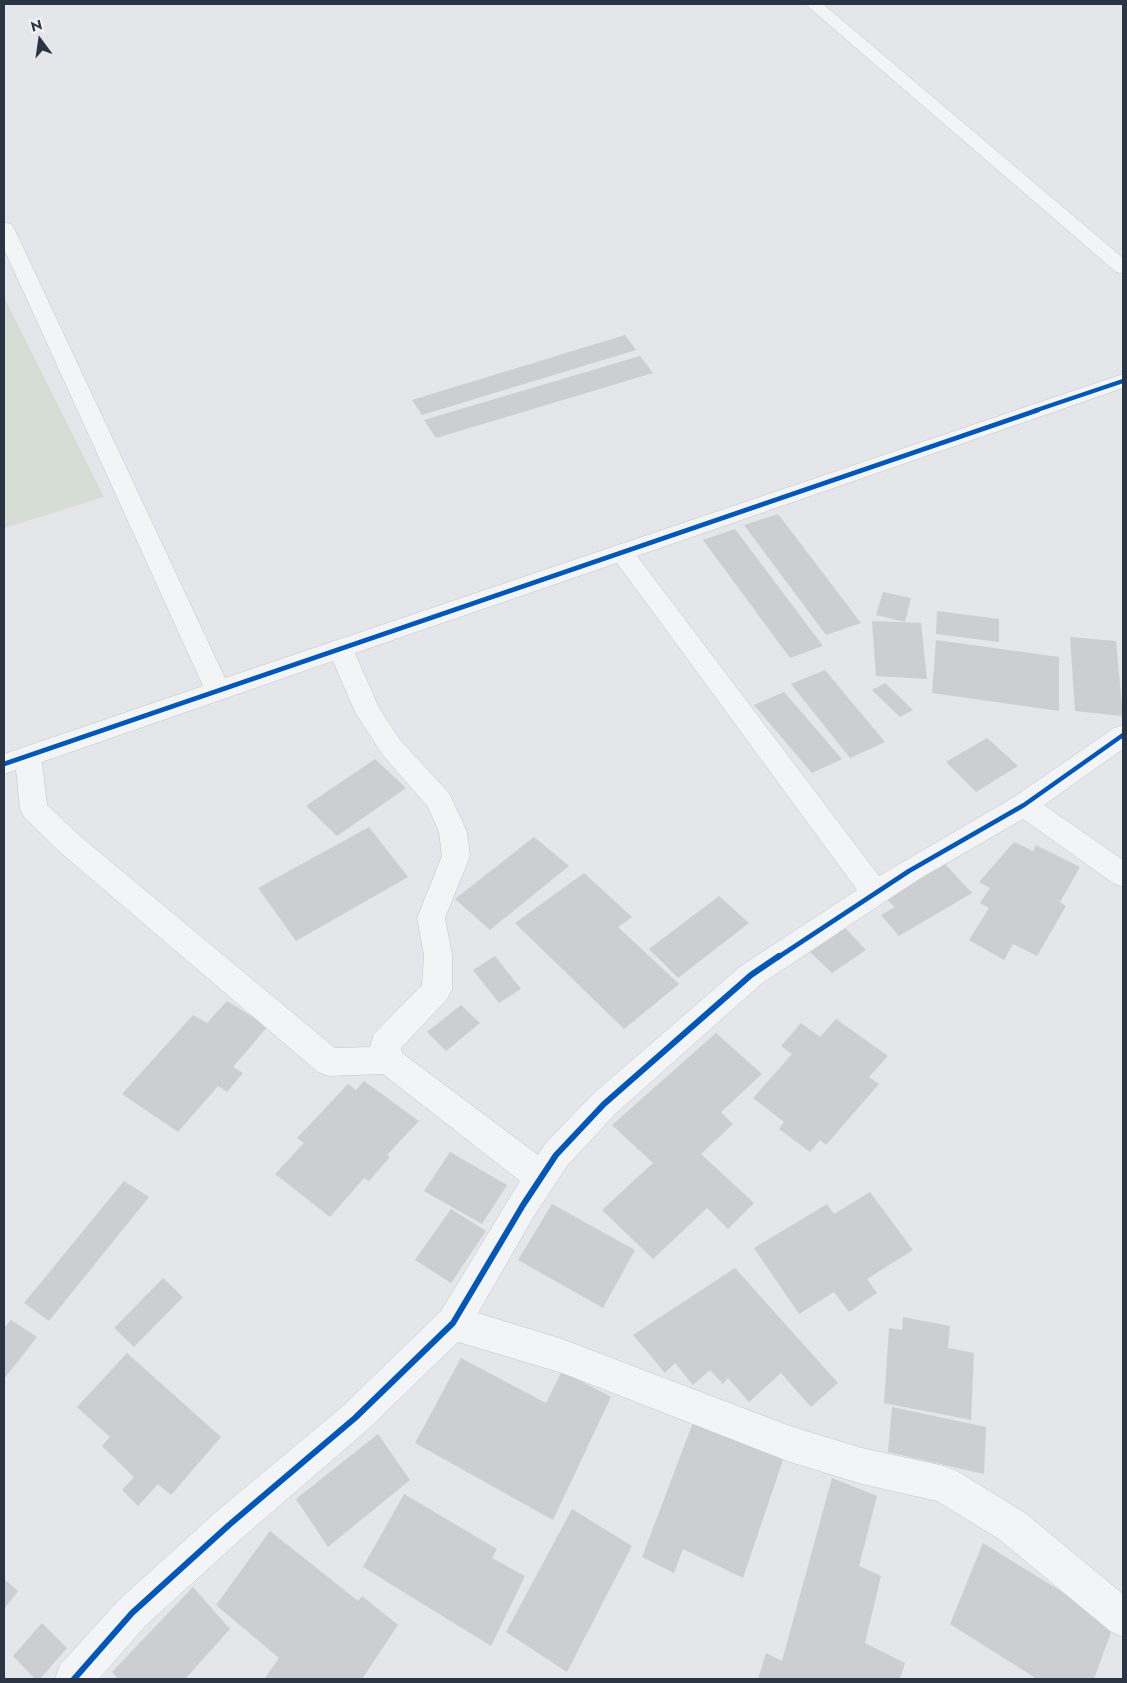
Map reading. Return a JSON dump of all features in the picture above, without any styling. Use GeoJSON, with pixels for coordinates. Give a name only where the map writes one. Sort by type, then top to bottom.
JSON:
{"type":"FeatureCollection","features":[{"type":"Feature","properties":{"kind":"street"},"geometry":{"type":"LineString","coordinates":[[813,4],[1123,268]]}},
{"type":"Feature","properties":{"kind":"street"},"geometry":{"type":"LineString","coordinates":[[4,228],[219,692]]}},
{"type":"Feature","properties":{"kind":"street"},"geometry":{"type":"LineString","coordinates":[[388,1060],[329,1062],[71,845],[34,809],[16,761],[1123,380]]}},
{"type":"Feature","properties":{"kind":"street"},"geometry":{"type":"LineString","coordinates":[[621,552],[875,893]]}},
{"type":"Feature","properties":{"kind":"street"},"geometry":{"type":"LineString","coordinates":[[341,650],[368,712],[391,747],[439,801],[454,832],[456,856],[431,918],[438,955],[437,990],[384,1044],[388,1060],[542,1178]]}},
{"type":"Feature","properties":{"kind":"street"},"geometry":{"type":"LineString","coordinates":[[74,1679],[132,1613],[228,1525],[355,1418],[452,1323],[556,1156],[604,1104],[751,975],[909,871],[1024,805],[1123,735]]}},
{"type":"Feature","properties":{"kind":"street"},"geometry":{"type":"LineString","coordinates":[[1024,805],[1123,875]]}},
{"type":"Feature","properties":{"kind":"street"},"geometry":{"type":"LineString","coordinates":[[452,1323],[562,1356],[790,1444],[862,1466],[944,1484],[1012,1526],[1123,1618]]}},
{"type":"Feature","properties":{"kind":"shaded area"},"geometry":{"type":"Polygon","coordinates":[[[4,297],[104,497],[4,528],[4,297]]]}},
{"type":"Feature","properties":{"kind":"building"},"geometry":{"type":"Polygon","coordinates":[[[625,335],[636,350],[422,415],[412,400],[625,335]]]}},
{"type":"Feature","properties":{"kind":"building"},"geometry":{"type":"Polygon","coordinates":[[[640,356],[653,373],[436,438],[424,420],[640,356]]]}},
{"type":"Feature","properties":{"kind":"building"},"geometry":{"type":"Polygon","coordinates":[[[778,514],[861,623],[826,635],[744,525],[778,514]]]}},
{"type":"Feature","properties":{"kind":"building"},"geometry":{"type":"Polygon","coordinates":[[[735,529],[823,646],[790,658],[703,540],[735,529]]]}},
{"type":"Feature","properties":{"kind":"building"},"geometry":{"type":"Polygon","coordinates":[[[883,592],[911,598],[905,622],[876,615],[883,592]]]}},
{"type":"Feature","properties":{"kind":"building"},"geometry":{"type":"Polygon","coordinates":[[[937,611],[999,619],[999,642],[936,634],[937,611]]]}},
{"type":"Feature","properties":{"kind":"building"},"geometry":{"type":"Polygon","coordinates":[[[872,621],[921,623],[927,679],[876,676],[872,621]]]}},
{"type":"Feature","properties":{"kind":"building"},"geometry":{"type":"Polygon","coordinates":[[[1070,637],[1116,641],[1123,716],[1075,711],[1070,637]]]}},
{"type":"Feature","properties":{"kind":"building"},"geometry":{"type":"Polygon","coordinates":[[[936,640],[1059,657],[1059,711],[932,693],[936,640]]]}},
{"type":"Feature","properties":{"kind":"building"},"geometry":{"type":"Polygon","coordinates":[[[825,670],[885,742],[850,758],[791,684],[825,670]]]}},
{"type":"Feature","properties":{"kind":"building"},"geometry":{"type":"Polygon","coordinates":[[[885,683],[913,710],[900,717],[872,690],[885,683]]]}},
{"type":"Feature","properties":{"kind":"building"},"geometry":{"type":"Polygon","coordinates":[[[784,692],[842,759],[812,773],[754,705],[784,692]]]}},
{"type":"Feature","properties":{"kind":"building"},"geometry":{"type":"Polygon","coordinates":[[[987,738],[1018,766],[976,792],[946,762],[987,738]]]}},
{"type":"Feature","properties":{"kind":"building"},"geometry":{"type":"Polygon","coordinates":[[[375,759],[406,788],[337,836],[306,806],[375,759]]]}},
{"type":"Feature","properties":{"kind":"building"},"geometry":{"type":"Polygon","coordinates":[[[369,827],[408,877],[296,941],[258,888],[369,827]]]}},
{"type":"Feature","properties":{"kind":"building"},"geometry":{"type":"Polygon","coordinates":[[[534,837],[569,866],[490,930],[455,899],[534,837]]]}},
{"type":"Feature","properties":{"kind":"building"},"geometry":{"type":"Polygon","coordinates":[[[1014,842],[1033,851],[1036,845],[1080,867],[1060,902],[1066,906],[1037,956],[1013,944],[1004,960],[969,940],[989,908],[980,903],[990,888],[979,882],[1014,842]]]}},
{"type":"Feature","properties":{"kind":"building"},"geometry":{"type":"Polygon","coordinates":[[[945,864],[972,893],[899,936],[881,915],[895,907],[886,899],[945,864]]]}},
{"type":"Feature","properties":{"kind":"building"},"geometry":{"type":"Polygon","coordinates":[[[584,873],[632,917],[618,927],[679,984],[624,1029],[515,923],[584,873]]]}},
{"type":"Feature","properties":{"kind":"building"},"geometry":{"type":"Polygon","coordinates":[[[719,896],[749,923],[678,978],[649,949],[719,896]]]}},
{"type":"Feature","properties":{"kind":"building"},"geometry":{"type":"Polygon","coordinates":[[[845,928],[866,950],[832,973],[810,952],[845,928]]]}},
{"type":"Feature","properties":{"kind":"building"},"geometry":{"type":"Polygon","coordinates":[[[495,956],[521,989],[499,1003],[473,970],[495,956]]]}},
{"type":"Feature","properties":{"kind":"building"},"geometry":{"type":"Polygon","coordinates":[[[227,1001],[268,1026],[233,1067],[243,1073],[227,1092],[218,1086],[178,1132],[122,1094],[193,1015],[207,1023],[227,1001]]]}},
{"type":"Feature","properties":{"kind":"building"},"geometry":{"type":"Polygon","coordinates":[[[461,1005],[480,1023],[446,1051],[427,1032],[461,1005]]]}},
{"type":"Feature","properties":{"kind":"building"},"geometry":{"type":"Polygon","coordinates":[[[836,1019],[888,1056],[869,1077],[879,1084],[826,1145],[820,1140],[810,1152],[779,1129],[784,1122],[753,1098],[792,1054],[781,1046],[801,1023],[820,1037],[836,1019]]]}},
{"type":"Feature","properties":{"kind":"building"},"geometry":{"type":"Polygon","coordinates":[[[716,1033],[762,1074],[721,1112],[733,1124],[701,1154],[754,1203],[728,1229],[707,1208],[653,1259],[602,1210],[653,1163],[612,1125],[716,1033]]]}},
{"type":"Feature","properties":{"kind":"building"},"geometry":{"type":"Polygon","coordinates":[[[364,1081],[419,1121],[387,1155],[390,1157],[369,1181],[364,1178],[330,1217],[275,1174],[304,1143],[297,1138],[348,1084],[356,1090],[364,1081]]]}},
{"type":"Feature","properties":{"kind":"building"},"geometry":{"type":"Polygon","coordinates":[[[450,1152],[507,1185],[482,1224],[424,1191],[450,1152]]]}},
{"type":"Feature","properties":{"kind":"building"},"geometry":{"type":"Polygon","coordinates":[[[124,1181],[149,1197],[49,1321],[24,1303],[124,1181]]]}},
{"type":"Feature","properties":{"kind":"building"},"geometry":{"type":"Polygon","coordinates":[[[870,1192],[913,1250],[867,1279],[877,1293],[849,1312],[834,1292],[799,1314],[754,1248],[827,1204],[834,1214],[870,1192]]]}},
{"type":"Feature","properties":{"kind":"building"},"geometry":{"type":"Polygon","coordinates":[[[552,1204],[635,1250],[603,1308],[518,1260],[552,1204]]]}},
{"type":"Feature","properties":{"kind":"building"},"geometry":{"type":"Polygon","coordinates":[[[451,1209],[486,1231],[451,1283],[415,1260],[451,1209]]]}},
{"type":"Feature","properties":{"kind":"building"},"geometry":{"type":"Polygon","coordinates":[[[735,1268],[838,1383],[811,1407],[781,1373],[749,1402],[728,1378],[723,1384],[710,1370],[693,1385],[675,1363],[665,1373],[633,1335],[735,1268]]]}},
{"type":"Feature","properties":{"kind":"building"},"geometry":{"type":"Polygon","coordinates":[[[163,1278],[183,1297],[134,1347],[114,1328],[163,1278]]]}},
{"type":"Feature","properties":{"kind":"building"},"geometry":{"type":"Polygon","coordinates":[[[903,1317],[950,1326],[948,1348],[974,1353],[971,1420],[884,1403],[889,1328],[902,1330],[903,1317]]]}},
{"type":"Feature","properties":{"kind":"building"},"geometry":{"type":"Polygon","coordinates":[[[11,1320],[37,1337],[4,1379],[4,1328],[11,1320]]]}},
{"type":"Feature","properties":{"kind":"building"},"geometry":{"type":"Polygon","coordinates":[[[127,1353],[221,1437],[171,1495],[158,1484],[138,1506],[122,1490],[134,1477],[102,1446],[110,1437],[77,1407],[127,1353]]]}},
{"type":"Feature","properties":{"kind":"building"},"geometry":{"type":"Polygon","coordinates":[[[461,1358],[546,1403],[562,1371],[611,1397],[553,1520],[415,1443],[461,1358]]]}},
{"type":"Feature","properties":{"kind":"building"},"geometry":{"type":"Polygon","coordinates":[[[892,1407],[986,1427],[984,1474],[888,1452],[892,1407]]]}},
{"type":"Feature","properties":{"kind":"building"},"geometry":{"type":"Polygon","coordinates":[[[694,1420],[783,1460],[743,1578],[683,1549],[674,1573],[642,1557],[694,1420]]]}},
{"type":"Feature","properties":{"kind":"building"},"geometry":{"type":"Polygon","coordinates":[[[378,1434],[410,1480],[328,1547],[296,1499],[378,1434]]]}},
{"type":"Feature","properties":{"kind":"building"},"geometry":{"type":"Polygon","coordinates":[[[832,1478],[877,1496],[859,1566],[881,1576],[865,1643],[905,1663],[900,1679],[758,1679],[766,1653],[782,1661],[832,1478]]]}},
{"type":"Feature","properties":{"kind":"building"},"geometry":{"type":"Polygon","coordinates":[[[404,1494],[497,1549],[492,1558],[525,1576],[491,1646],[363,1567],[404,1494]]]}},
{"type":"Feature","properties":{"kind":"building"},"geometry":{"type":"Polygon","coordinates":[[[572,1509],[632,1546],[567,1672],[506,1632],[572,1509]]]}},
{"type":"Feature","properties":{"kind":"building"},"geometry":{"type":"Polygon","coordinates":[[[270,1531],[358,1601],[362,1596],[398,1625],[362,1679],[264,1679],[279,1658],[216,1605],[270,1531]]]}},
{"type":"Feature","properties":{"kind":"building"},"geometry":{"type":"Polygon","coordinates":[[[983,1543],[1114,1624],[1094,1679],[1037,1679],[950,1624],[983,1543]]]}},
{"type":"Feature","properties":{"kind":"building"},"geometry":{"type":"Polygon","coordinates":[[[4,1579],[18,1591],[4,1609],[4,1579]]]}},
{"type":"Feature","properties":{"kind":"building"},"geometry":{"type":"Polygon","coordinates":[[[193,1587],[230,1629],[185,1679],[118,1679],[112,1672],[193,1587]]]}},
{"type":"Feature","properties":{"kind":"building"},"geometry":{"type":"Polygon","coordinates":[[[42,1623],[67,1648],[40,1679],[35,1679],[13,1656],[42,1623]]]}},
{"type":"Feature","properties":{"kind":"cycle path"},"geometry":{"type":"LineString","coordinates":[[4,764],[1123,381]]}},
{"type":"Feature","properties":{"kind":"cycle path"},"geometry":{"type":"LineString","coordinates":[[74,1679],[132,1613],[229,1525],[355,1418],[453,1323],[523,1205],[556,1155],[604,1104],[751,975],[909,871],[1024,805],[1123,735]]}}]}
